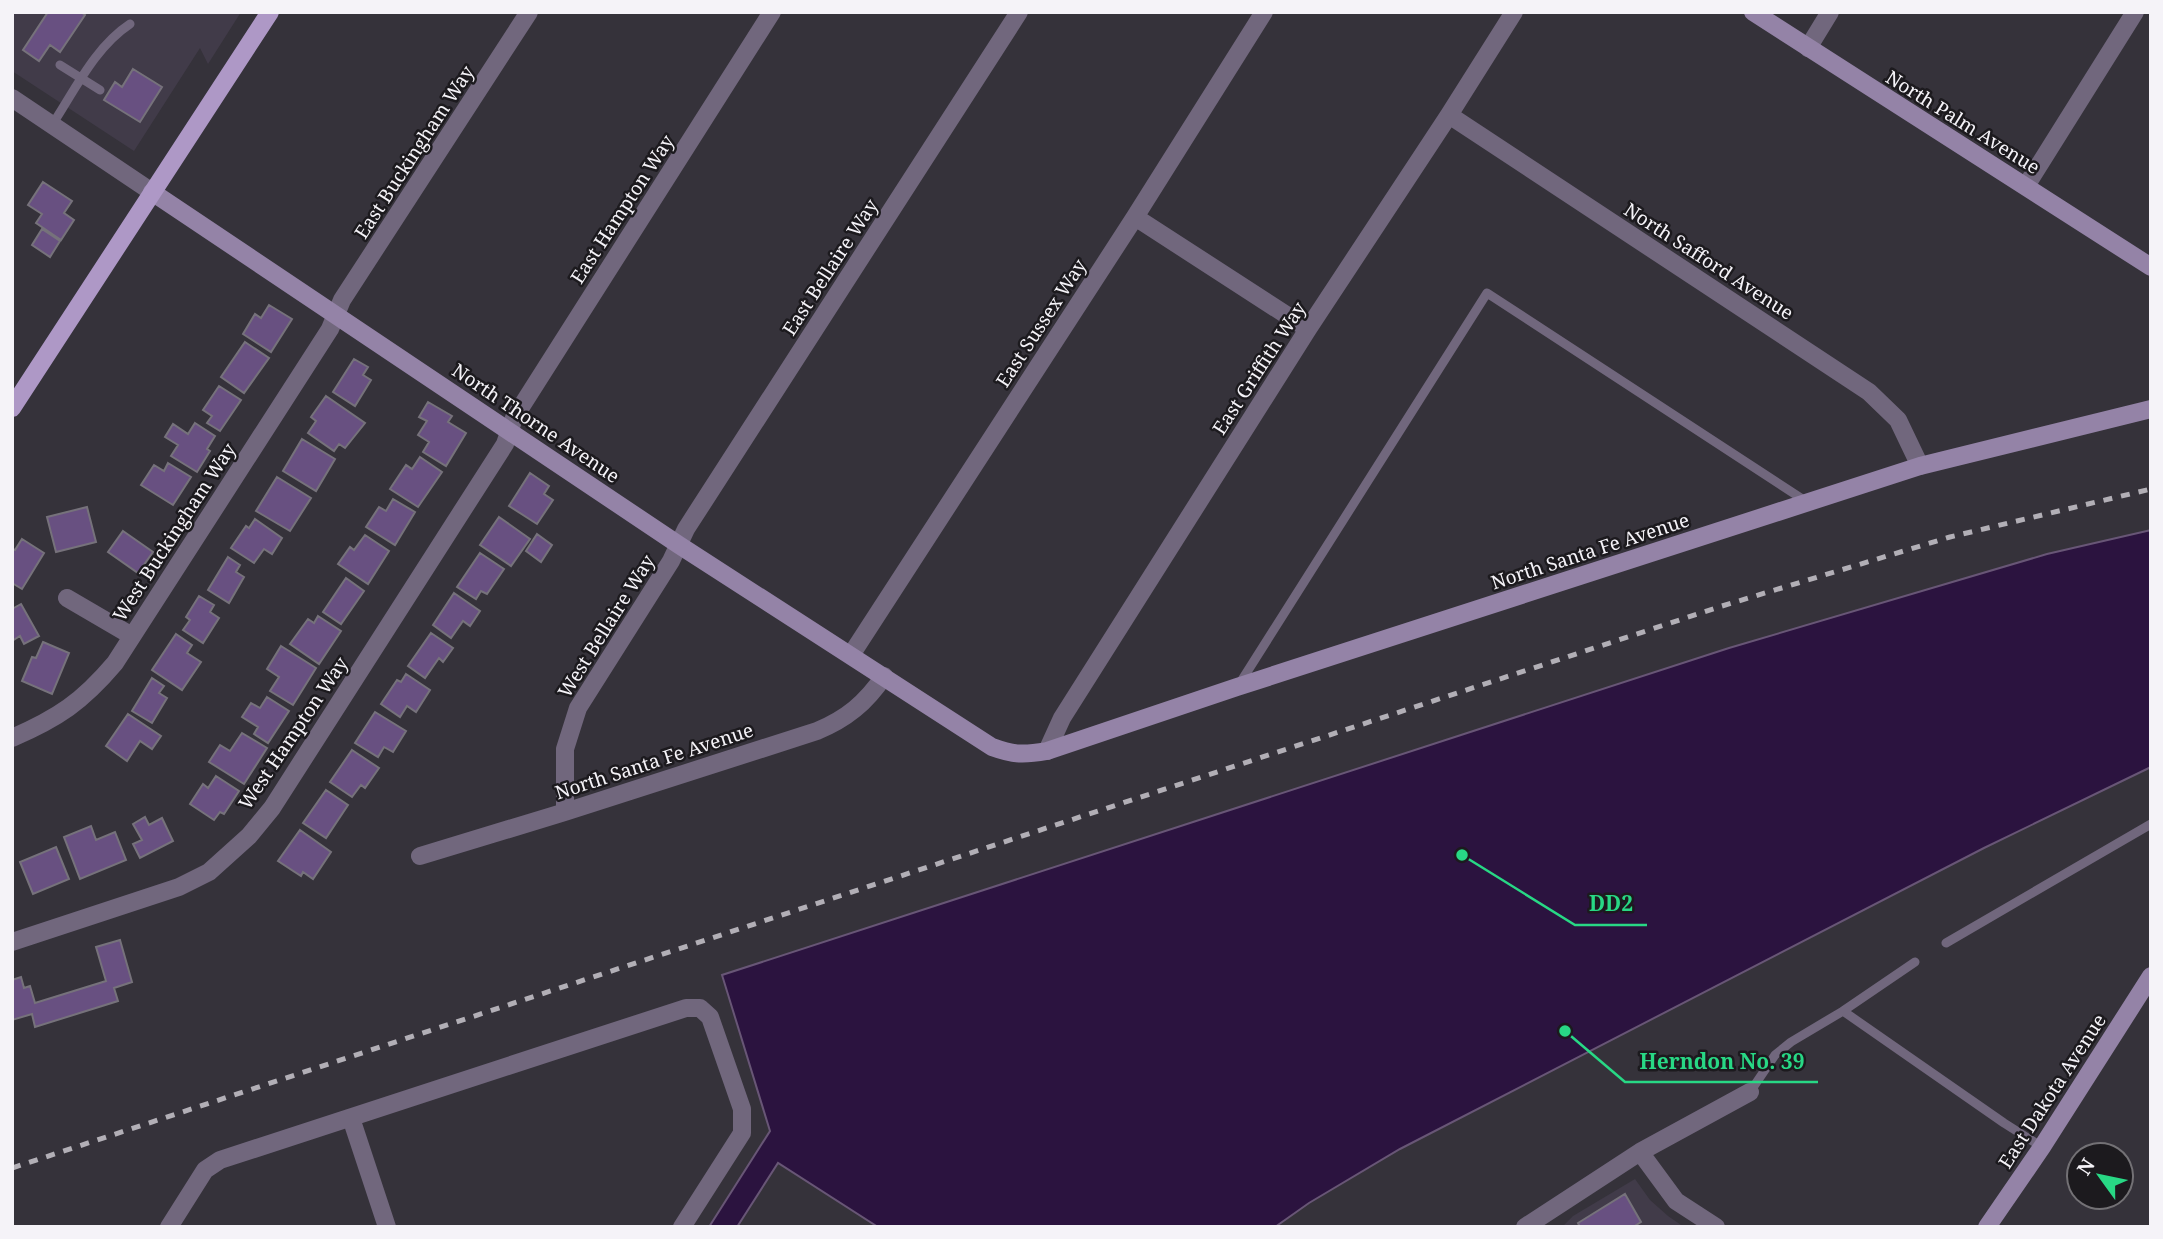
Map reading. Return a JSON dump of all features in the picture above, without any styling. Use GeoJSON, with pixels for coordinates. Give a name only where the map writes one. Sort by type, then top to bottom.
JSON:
{"type":"FeatureCollection","features":[{"type":"Feature","properties":{"kind":"main road"},"geometry":{"type":"LineString","coordinates":[[12,408],[270,12]]}},
{"type":"Feature","properties":{"kind":"street","name":"East Buckingham Way"},"geometry":{"type":"LineString","coordinates":[[336,315],[342,300],[530,12]]}},
{"type":"Feature","properties":{"kind":"street","name":"East Hampton Way"},"geometry":{"type":"LineString","coordinates":[[509,430],[514,418],[772,12]]}},
{"type":"Feature","properties":{"kind":"street","name":"East Bellaire Way"},"geometry":{"type":"LineString","coordinates":[[678,545],[1019,12]]}},
{"type":"Feature","properties":{"kind":"street","name":"East Sussex Way"},"geometry":{"type":"LineString","coordinates":[[851,655],[1135,217],[1264,12]]}},
{"type":"Feature","properties":{"kind":"street","name":"East Griffith Way"},"geometry":{"type":"LineString","coordinates":[[1047,751],[1062,718],[1308,329],[1449,116],[1514,12]]}},
{"type":"Feature","properties":{"kind":"street","name":"North Palm Avenue"},"geometry":{"type":"LineString","coordinates":[[1753,12],[2151,267]]}},
{"type":"Feature","properties":{"kind":"street"},"geometry":{"type":"LineString","coordinates":[[1808,48],[1830,12]]}},
{"type":"Feature","properties":{"kind":"street"},"geometry":{"type":"LineString","coordinates":[[2026,186],[2135,12]]}},
{"type":"Feature","properties":{"kind":"street","name":"North Thorne Avenue"},"geometry":{"type":"LineString","coordinates":[[12,98],[678,545],[992,747],[1011,754],[1026,755],[1047,751]]}},
{"type":"Feature","properties":{"kind":"street","name":"North Safford Avenue"},"geometry":{"type":"LineString","coordinates":[[1449,116],[1869,392],[1898,421],[1920,466]]}},
{"type":"Feature","properties":{"kind":"street"},"geometry":{"type":"LineString","coordinates":[[1135,217],[1308,329]]}},
{"type":"Feature","properties":{"kind":"street","name":"West Buckingham Way"},"geometry":{"type":"LineString","coordinates":[[12,738],[70,708],[94,687],[114,663],[336,315]]}},
{"type":"Feature","properties":{"kind":"street","name":"North Santa Fe Avenue"},"geometry":{"type":"LineString","coordinates":[[1047,751],[1920,466],[2151,409]]}},
{"type":"Feature","properties":{"kind":"street","name":"West Hampton Way"},"geometry":{"type":"LineString","coordinates":[[12,942],[179,887],[209,872],[249,836],[272,808],[498,456],[509,430]]}},
{"type":"Feature","properties":{"kind":"street","name":"West Bellaire Way"},"geometry":{"type":"LineString","coordinates":[[565,813],[565,750],[578,708],[671,561],[678,545]]}},
{"type":"Feature","properties":{"kind":"street"},"geometry":{"type":"LineString","coordinates":[[67,598],[132,636]]}},
{"type":"Feature","properties":{"kind":"street","name":"North Santa Fe Avenue"},"geometry":{"type":"LineString","coordinates":[[420,856],[565,813],[817,731],[835,724],[863,703],[884,676]]}},
{"type":"Feature","properties":{"kind":"street","name":"East Dakota Avenue"},"geometry":{"type":"LineString","coordinates":[[1987,1227],[2042,1147],[2151,976]]}},
{"type":"Feature","properties":{"kind":"street"},"geometry":{"type":"LineString","coordinates":[[169,1227],[205,1170],[220,1160],[686,1008],[700,1008],[710,1017],[742,1109],[742,1133],[682,1227]]}},
{"type":"Feature","properties":{"kind":"street"},"geometry":{"type":"LineString","coordinates":[[1525,1227],[1640,1152],[1750,1092]]}},
{"type":"Feature","properties":{"kind":"street"},"geometry":{"type":"LineString","coordinates":[[351,1118],[387,1227]]}},
{"type":"Feature","properties":{"kind":"street"},"geometry":{"type":"LineString","coordinates":[[1640,1152],[1675,1201],[1716,1227]]}},
{"type":"Feature","properties":{"kind":"lane"},"geometry":{"type":"LineString","coordinates":[[52,125],[114,35],[130,24]]}},
{"type":"Feature","properties":{"kind":"lane"},"geometry":{"type":"LineString","coordinates":[[60,65],[100,90]]}},
{"type":"Feature","properties":{"kind":"lane"},"geometry":{"type":"LineString","coordinates":[[1237,687],[1487,293],[1808,503]]}},
{"type":"Feature","properties":{"kind":"lane"},"geometry":{"type":"LineString","coordinates":[[1946,943],[2151,824]]}},
{"type":"Feature","properties":{"kind":"lane"},"geometry":{"type":"LineString","coordinates":[[1750,1092],[1774,1055],[1915,962]]}},
{"type":"Feature","properties":{"kind":"lane"},"geometry":{"type":"LineString","coordinates":[[1843,1011],[2042,1147]]}},
{"type":"Feature","properties":{"kind":"shaded area"},"geometry":{"type":"Polygon","coordinates":[[[12,12],[241,12],[208,64],[200,48],[134,151],[12,71],[12,12]]]}},
{"type":"Feature","properties":{"kind":"shaded area"},"geometry":{"type":"Polygon","coordinates":[[[2151,530],[2151,767],[1984,848],[1400,1149],[1309,1203],[1275,1227],[878,1227],[778,1163],[737,1227],[709,1227],[770,1131],[722,975],[1729,648],[2047,554],[2151,530]]]}},
{"type":"Feature","properties":{"kind":"shaded area"},"geometry":{"type":"Polygon","coordinates":[[[1635,1179],[1650,1200],[1684,1227],[1562,1227],[1573,1216],[1635,1179]]]}},
{"type":"Feature","properties":{"kind":"building"},"geometry":{"type":"Polygon","coordinates":[[[48,12],[81,12],[85,15],[60,52],[50,45],[39,61],[23,50],[48,12]]]}},
{"type":"Feature","properties":{"kind":"building"},"geometry":{"type":"Polygon","coordinates":[[[133,69],[162,87],[140,122],[104,100],[115,82],[122,87],[133,69]]]}},
{"type":"Feature","properties":{"kind":"building"},"geometry":{"type":"Polygon","coordinates":[[[43,182],[72,201],[64,213],[74,220],[61,240],[36,223],[42,214],[28,205],[43,182]]]}},
{"type":"Feature","properties":{"kind":"building"},"geometry":{"type":"Polygon","coordinates":[[[42,229],[60,241],[50,257],[32,245],[42,229]]]}},
{"type":"Feature","properties":{"kind":"building"},"geometry":{"type":"Polygon","coordinates":[[[269,305],[292,319],[271,352],[243,334],[255,314],[261,318],[269,305]]]}},
{"type":"Feature","properties":{"kind":"building"},"geometry":{"type":"Polygon","coordinates":[[[245,342],[269,358],[244,393],[221,377],[245,342]]]}},
{"type":"Feature","properties":{"kind":"building"},"geometry":{"type":"Polygon","coordinates":[[[354,359],[368,367],[363,375],[371,380],[355,406],[333,392],[354,359]]]}},
{"type":"Feature","properties":{"kind":"building"},"geometry":{"type":"Polygon","coordinates":[[[219,386],[241,400],[220,431],[207,423],[212,416],[203,410],[219,386]]]}},
{"type":"Feature","properties":{"kind":"building"},"geometry":{"type":"Polygon","coordinates":[[[326,396],[365,423],[345,448],[339,444],[334,451],[308,433],[316,421],[311,417],[326,396]]]}},
{"type":"Feature","properties":{"kind":"building"},"geometry":{"type":"Polygon","coordinates":[[[428,402],[452,416],[448,422],[466,433],[446,466],[423,452],[429,442],[418,435],[427,421],[419,417],[428,402]]]}},
{"type":"Feature","properties":{"kind":"building"},"geometry":{"type":"Polygon","coordinates":[[[195,423],[215,436],[207,449],[210,451],[197,472],[171,456],[178,445],[165,437],[173,424],[188,434],[195,423]]]}},
{"type":"Feature","properties":{"kind":"building"},"geometry":{"type":"Polygon","coordinates":[[[302,439],[335,459],[316,491],[283,471],[302,439]]]}},
{"type":"Feature","properties":{"kind":"building"},"geometry":{"type":"Polygon","coordinates":[[[420,457],[442,472],[418,507],[390,489],[406,465],[412,469],[420,457]]]}},
{"type":"Feature","properties":{"kind":"building"},"geometry":{"type":"Polygon","coordinates":[[[168,463],[191,477],[173,505],[141,485],[154,465],[164,471],[168,463]]]}},
{"type":"Feature","properties":{"kind":"building"},"geometry":{"type":"Polygon","coordinates":[[[530,473],[549,486],[544,494],[553,500],[537,524],[509,506],[530,473]]]}},
{"type":"Feature","properties":{"kind":"building"},"geometry":{"type":"Polygon","coordinates":[[[277,477],[311,498],[290,531],[256,511],[277,477]]]}},
{"type":"Feature","properties":{"kind":"building"},"geometry":{"type":"Polygon","coordinates":[[[393,499],[415,512],[395,545],[366,527],[379,507],[386,511],[393,499]]]}},
{"type":"Feature","properties":{"kind":"building"},"geometry":{"type":"Polygon","coordinates":[[[87,507],[96,542],[56,552],[47,517],[87,507]]]}},
{"type":"Feature","properties":{"kind":"building"},"geometry":{"type":"Polygon","coordinates":[[[499,517],[530,539],[511,566],[480,545],[499,517]]]}},
{"type":"Feature","properties":{"kind":"building"},"geometry":{"type":"Polygon","coordinates":[[[255,519],[282,538],[272,554],[264,549],[254,563],[231,548],[246,526],[249,528],[255,519]]]}},
{"type":"Feature","properties":{"kind":"building"},"geometry":{"type":"Polygon","coordinates":[[[123,531],[153,552],[138,573],[108,552],[123,531]]]}},
{"type":"Feature","properties":{"kind":"building"},"geometry":{"type":"Polygon","coordinates":[[[537,534],[552,545],[541,562],[526,551],[537,534]]]}},
{"type":"Feature","properties":{"kind":"building"},"geometry":{"type":"Polygon","coordinates":[[[365,535],[389,551],[368,584],[338,564],[350,547],[354,550],[365,535]]]}},
{"type":"Feature","properties":{"kind":"building"},"geometry":{"type":"Polygon","coordinates":[[[22,539],[44,553],[22,589],[12,583],[12,549],[15,550],[22,539]]]}},
{"type":"Feature","properties":{"kind":"building"},"geometry":{"type":"Polygon","coordinates":[[[480,553],[504,569],[487,594],[481,591],[476,599],[457,587],[480,553]]]}},
{"type":"Feature","properties":{"kind":"building"},"geometry":{"type":"Polygon","coordinates":[[[228,557],[240,565],[236,572],[244,577],[229,603],[208,590],[228,557]]]}},
{"type":"Feature","properties":{"kind":"building"},"geometry":{"type":"Polygon","coordinates":[[[346,578],[364,591],[341,624],[323,612],[346,578]]]}},
{"type":"Feature","properties":{"kind":"building"},"geometry":{"type":"Polygon","coordinates":[[[454,593],[480,611],[470,626],[463,621],[451,638],[433,625],[454,593]]]}},
{"type":"Feature","properties":{"kind":"building"},"geometry":{"type":"Polygon","coordinates":[[[199,596],[214,605],[210,612],[219,618],[203,643],[183,630],[190,620],[186,617],[199,596]]]}},
{"type":"Feature","properties":{"kind":"building"},"geometry":{"type":"Polygon","coordinates":[[[21,604],[39,636],[24,644],[20,636],[12,641],[12,609],[21,604]]]}},
{"type":"Feature","properties":{"kind":"building"},"geometry":{"type":"Polygon","coordinates":[[[318,616],[341,631],[319,664],[290,644],[308,619],[314,623],[318,616]]]}},
{"type":"Feature","properties":{"kind":"building"},"geometry":{"type":"Polygon","coordinates":[[[431,633],[453,648],[443,662],[439,658],[425,678],[408,666],[431,633]]]}},
{"type":"Feature","properties":{"kind":"building"},"geometry":{"type":"Polygon","coordinates":[[[176,634],[192,645],[187,653],[201,662],[182,690],[152,670],[176,634]]]}},
{"type":"Feature","properties":{"kind":"building"},"geometry":{"type":"Polygon","coordinates":[[[43,642],[69,653],[52,694],[22,681],[32,657],[36,658],[43,642]]]}},
{"type":"Feature","properties":{"kind":"building"},"geometry":{"type":"Polygon","coordinates":[[[281,646],[316,668],[293,705],[270,691],[279,677],[267,669],[281,646]]]}},
{"type":"Feature","properties":{"kind":"building"},"geometry":{"type":"Polygon","coordinates":[[[406,674],[430,690],[416,712],[407,706],[400,717],[381,704],[397,680],[401,682],[406,674]]]}},
{"type":"Feature","properties":{"kind":"building"},"geometry":{"type":"Polygon","coordinates":[[[152,678],[164,686],[159,693],[167,698],[152,723],[132,711],[152,678]]]}},
{"type":"Feature","properties":{"kind":"building"},"geometry":{"type":"Polygon","coordinates":[[[267,697],[289,711],[268,743],[254,734],[258,727],[242,717],[251,703],[260,708],[267,697]]]}},
{"type":"Feature","properties":{"kind":"building"},"geometry":{"type":"Polygon","coordinates":[[[375,712],[406,731],[393,752],[384,747],[378,757],[355,743],[375,712]]]}},
{"type":"Feature","properties":{"kind":"building"},"geometry":{"type":"Polygon","coordinates":[[[128,714],[161,736],[152,749],[140,741],[127,761],[106,746],[128,714]]]}},
{"type":"Feature","properties":{"kind":"building"},"geometry":{"type":"Polygon","coordinates":[[[242,733],[267,748],[244,784],[209,762],[220,745],[230,751],[242,733]]]}},
{"type":"Feature","properties":{"kind":"building"},"geometry":{"type":"Polygon","coordinates":[[[352,750],[379,768],[365,788],[361,785],[352,797],[330,782],[352,750]]]}},
{"type":"Feature","properties":{"kind":"building"},"geometry":{"type":"Polygon","coordinates":[[[216,776],[239,791],[224,814],[220,812],[214,820],[190,804],[203,784],[208,788],[216,776]]]}},
{"type":"Feature","properties":{"kind":"building"},"geometry":{"type":"Polygon","coordinates":[[[326,790],[348,805],[326,838],[303,823],[326,790]]]}},
{"type":"Feature","properties":{"kind":"building"},"geometry":{"type":"Polygon","coordinates":[[[145,817],[149,825],[162,818],[173,841],[140,858],[133,844],[142,840],[133,824],[145,817]]]}},
{"type":"Feature","properties":{"kind":"building"},"geometry":{"type":"Polygon","coordinates":[[[91,826],[96,840],[115,832],[126,860],[80,879],[64,837],[91,826]]]}},
{"type":"Feature","properties":{"kind":"building"},"geometry":{"type":"Polygon","coordinates":[[[300,830],[331,852],[313,879],[303,872],[301,876],[278,861],[300,830]]]}},
{"type":"Feature","properties":{"kind":"building"},"geometry":{"type":"Polygon","coordinates":[[[56,847],[69,879],[33,894],[20,862],[56,847]]]}},
{"type":"Feature","properties":{"kind":"building"},"geometry":{"type":"Polygon","coordinates":[[[120,940],[132,982],[114,988],[118,1001],[35,1027],[32,1014],[12,1020],[12,980],[21,977],[24,988],[30,986],[35,1003],[106,981],[96,947],[120,940]]]}},
{"type":"Feature","properties":{"kind":"building"},"geometry":{"type":"Polygon","coordinates":[[[1625,1194],[1641,1222],[1633,1227],[1580,1227],[1578,1223],[1625,1194]]]}},
{"type":"Feature","properties":{"kind":"railway"},"geometry":{"type":"LineString","coordinates":[[12,1168],[1722,606],[1950,537],[2151,489]]}},
{"type":"Feature","properties":{"kind":"place","name":"DD2"},"geometry":{"type":"Point","coordinates":[1462,855]}},
{"type":"Feature","properties":{"kind":"place","name":"Herndon No. 39"},"geometry":{"type":"Point","coordinates":[1565,1031]}}]}
